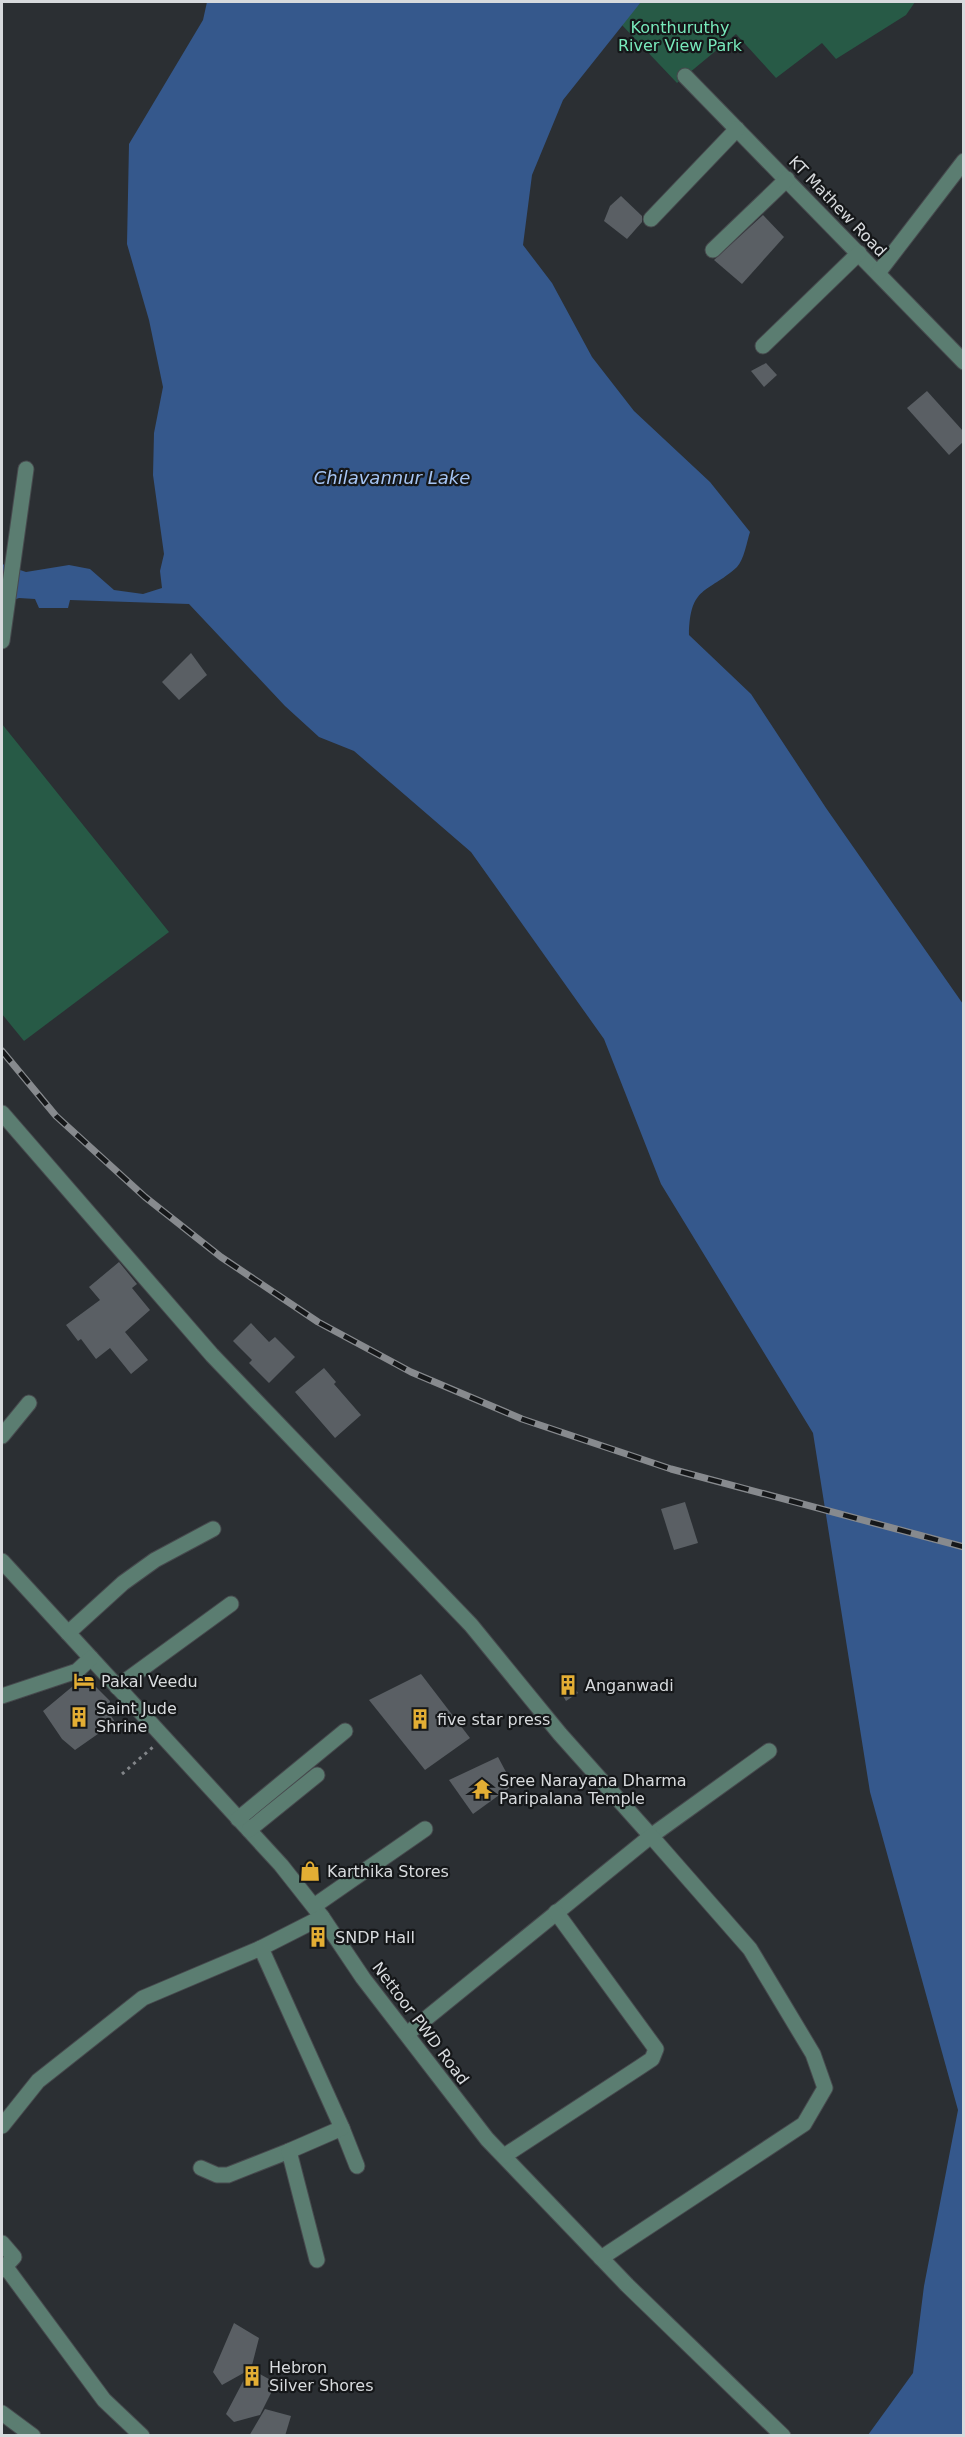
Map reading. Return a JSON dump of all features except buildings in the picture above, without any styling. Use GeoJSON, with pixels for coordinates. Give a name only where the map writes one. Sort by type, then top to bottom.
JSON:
{"type":"FeatureCollection","features":[{"type":"Feature","properties":{"kind":"street","name":"KT Mathew Road"},"geometry":{"type":"LineString","coordinates":[[685,76],[963,362]]}},
{"type":"Feature","properties":{"kind":"street"},"geometry":{"type":"LineString","coordinates":[[651,219],[737,129]]}},
{"type":"Feature","properties":{"kind":"street"},"geometry":{"type":"LineString","coordinates":[[878,273],[963,160]]}},
{"type":"Feature","properties":{"kind":"street"},"geometry":{"type":"LineString","coordinates":[[713,250],[786,179]]}},
{"type":"Feature","properties":{"kind":"street"},"geometry":{"type":"LineString","coordinates":[[763,346],[859,253]]}},
{"type":"Feature","properties":{"kind":"street"},"geometry":{"type":"LineString","coordinates":[[2,641],[26,469]]}},
{"type":"Feature","properties":{"kind":"street"},"geometry":{"type":"LineString","coordinates":[[2,1113],[212,1354],[471,1625],[560,1734],[750,1949],[813,2054],[825,2088],[804,2124],[601,2258]]}},
{"type":"Feature","properties":{"kind":"street"},"geometry":{"type":"LineString","coordinates":[[2,1436],[29,1403]]}},
{"type":"Feature","properties":{"kind":"street"},"geometry":{"type":"LineString","coordinates":[[68,1633],[123,1583],[147,1566],[213,1530]]}},
{"type":"Feature","properties":{"kind":"street","name":"Nettoor PWD Road"},"geometry":{"type":"LineString","coordinates":[[2,1561],[281,1865],[318,1912],[363,1978],[487,2139],[601,2258],[783,2436]]}},
{"type":"Feature","properties":{"kind":"street"},"geometry":{"type":"LineString","coordinates":[[117,1687],[231,1604]]}},
{"type":"Feature","properties":{"kind":"street"},"geometry":{"type":"LineString","coordinates":[[2,1696],[77,1671],[91,1658]]}},
{"type":"Feature","properties":{"kind":"street"},"geometry":{"type":"LineString","coordinates":[[238,1819],[345,1731]]}},
{"type":"Feature","properties":{"kind":"street"},"geometry":{"type":"LineString","coordinates":[[407,2034],[651,1836],[769,1751]]}},
{"type":"Feature","properties":{"kind":"street"},"geometry":{"type":"LineString","coordinates":[[249,1830],[317,1775]]}},
{"type":"Feature","properties":{"kind":"street"},"geometry":{"type":"LineString","coordinates":[[2,2126],[38,2081],[143,1998],[261,1948],[318,1912],[425,1828]]}},
{"type":"Feature","properties":{"kind":"street"},"geometry":{"type":"LineString","coordinates":[[504,2156],[652,2059],[656,2049],[556,1912]]}},
{"type":"Feature","properties":{"kind":"street"},"geometry":{"type":"LineString","coordinates":[[261,1948],[357,2166]]}},
{"type":"Feature","properties":{"kind":"street"},"geometry":{"type":"LineString","coordinates":[[201,2168],[217,2175],[228,2175],[342,2128]]}},
{"type":"Feature","properties":{"kind":"street"},"geometry":{"type":"LineString","coordinates":[[289,2151],[317,2260]]}},
{"type":"Feature","properties":{"kind":"street"},"geometry":{"type":"LineString","coordinates":[[2,2243],[14,2257],[3,2268],[104,2400],[142,2436]]}},
{"type":"Feature","properties":{"kind":"street"},"geometry":{"type":"LineString","coordinates":[[2,2413],[33,2436]]}},
{"type":"Feature","properties":{"kind":"path"},"geometry":{"type":"LineString","coordinates":[[122,1774],[163,1738]]}},
{"type":"Feature","properties":{"kind":"green space","name":"Konthuruthy River View Park"},"geometry":{"type":"Polygon","coordinates":[[[641,2],[915,2],[906,15],[836,59],[822,43],[776,78],[736,34],[677,83],[621,24],[641,2]]]}},
{"type":"Feature","properties":{"kind":"green space"},"geometry":{"type":"Polygon","coordinates":[[[2,724],[169,932],[24,1041],[2,1014],[2,724]]]}},
{"type":"Feature","properties":{"kind":"water","name":"Chilavannur Lake"},"geometry":{"type":"Polygon","coordinates":[[[207,2],[641,2],[563,100],[532,175],[523,245],[552,283],[592,357],[634,411],[710,482],[750,532],[737,567],[702,592],[697,599],[690,619],[689,635],[751,694],[826,808],[963,1004],[963,2435],[868,2435],[913,2373],[924,2286],[958,2110],[870,1792],[813,1433],[661,1184],[604,1039],[471,852],[354,751],[319,737],[285,706],[189,604],[70,600],[68,608],[39,608],[35,599],[19,598],[2,604],[2,564],[26,572],[69,565],[90,569],[114,590],[143,594],[162,588],[160,571],[164,554],[153,475],[154,433],[163,387],[149,320],[127,244],[129,144],[203,20],[207,2]]]}},
{"type":"Feature","properties":{"kind":"railway"},"geometry":{"type":"LineString","coordinates":[[2,1051],[56,1116],[145,1197],[221,1257],[318,1322],[411,1372],[522,1419],[671,1469],[964,1547]]}},
{"type":"Feature","properties":{"kind":"place","name":"Pakal Veedu"},"geometry":{"type":"Point","coordinates":[84,1681]}},
{"type":"Feature","properties":{"kind":"place","name":"Anganwadi"},"geometry":{"type":"Point","coordinates":[568,1685]}},
{"type":"Feature","properties":{"kind":"place","name":"Saint Jude Shrine"},"geometry":{"type":"Point","coordinates":[79,1717]}},
{"type":"Feature","properties":{"kind":"place","name":"five star press"},"geometry":{"type":"Point","coordinates":[420,1719]}},
{"type":"Feature","properties":{"kind":"place","name":"Sree Narayana Dharma Paripalana Temple"},"geometry":{"type":"Point","coordinates":[482,1789]}},
{"type":"Feature","properties":{"kind":"place","name":"Karthika Stores"},"geometry":{"type":"Point","coordinates":[310,1871]}},
{"type":"Feature","properties":{"kind":"place","name":"SNDP Hall"},"geometry":{"type":"Point","coordinates":[318,1937]}},
{"type":"Feature","properties":{"kind":"place","name":"Hebron Silver Shores"},"geometry":{"type":"Point","coordinates":[252,2376]}}]}
